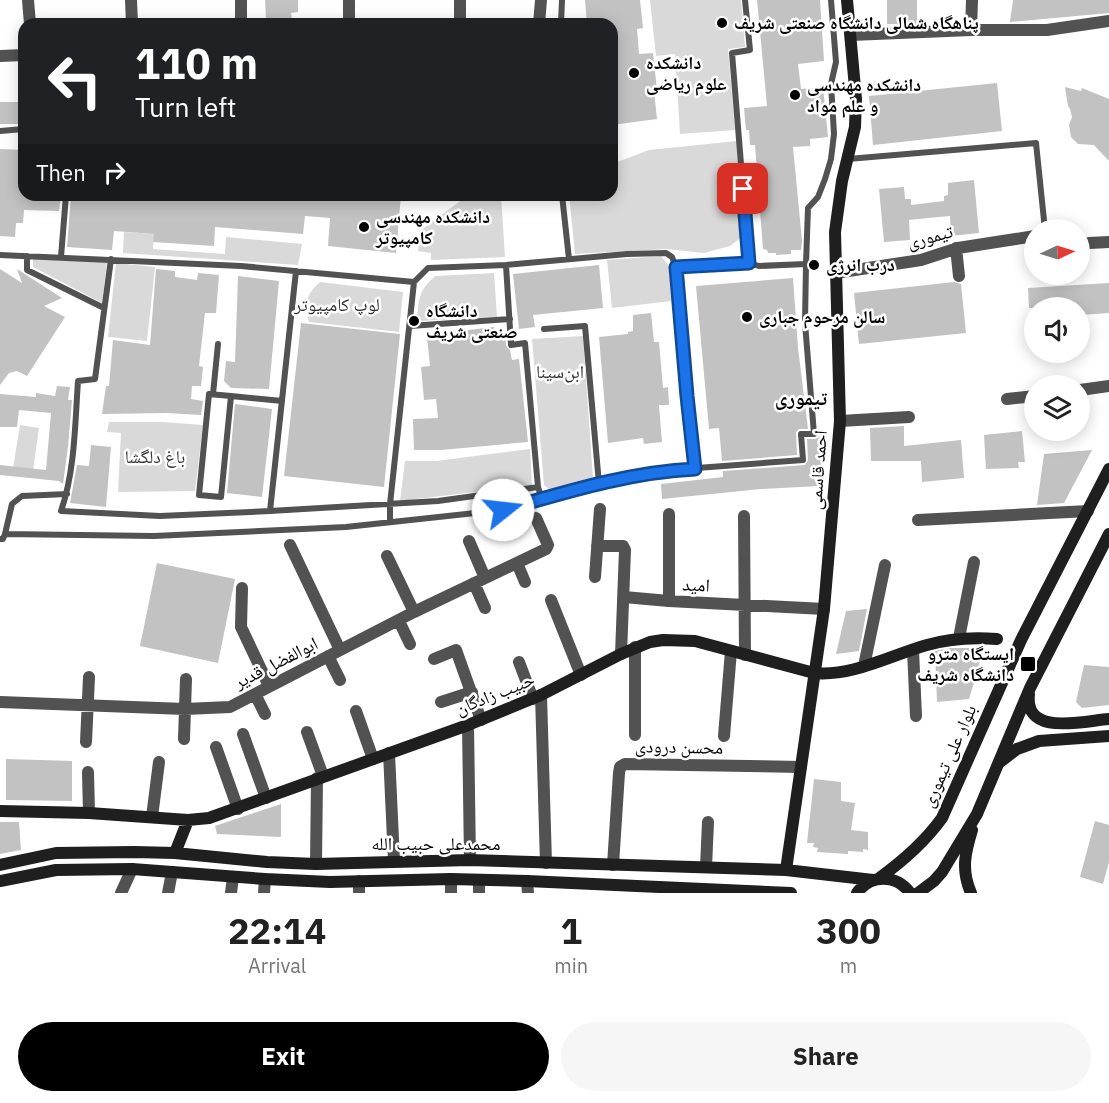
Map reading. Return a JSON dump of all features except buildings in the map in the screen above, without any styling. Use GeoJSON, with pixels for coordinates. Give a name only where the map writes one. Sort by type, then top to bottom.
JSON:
{"type":"FeatureCollection","features":[{"type":"Feature","properties":{"kind":"main road","name":"احمد قاسمی"},"geometry":{"type":"LineString","coordinates":[[786,870],[824,609],[840,422],[835,232],[842,181],[855,128],[856,99],[847,0]]}},
{"type":"Feature","properties":{"kind":"main road","name":"بلوار علی تیموری"},"geometry":{"type":"LineString","coordinates":[[857,893],[860,888],[900,863],[927,838],[942,818],[1021,640],[1109,469]]}},
{"type":"Feature","properties":{"kind":"main road"},"geometry":{"type":"LineString","coordinates":[[970,893],[965,880],[964,857],[977,814],[1029,688],[1109,534]]}},
{"type":"Feature","properties":{"kind":"main road","name":"حبیب زادگان"},"geometry":{"type":"LineString","coordinates":[[0,811],[89,813],[188,820],[209,818],[481,720],[537,697],[635,647],[663,640],[695,641],[814,673],[831,674],[958,638],[997,639]]}},
{"type":"Feature","properties":{"kind":"main road"},"geometry":{"type":"LineString","coordinates":[[1029,688],[1028,701],[1031,712],[1041,721],[1051,724],[1109,719]]}},
{"type":"Feature","properties":{"kind":"main road"},"geometry":{"type":"LineString","coordinates":[[1051,724],[1047,731],[1054,741]]}},
{"type":"Feature","properties":{"kind":"main road"},"geometry":{"type":"LineString","coordinates":[[999,763],[1017,749],[1039,741],[1109,735]]}},
{"type":"Feature","properties":{"kind":"main road"},"geometry":{"type":"LineString","coordinates":[[918,893],[942,872],[977,814]]}},
{"type":"Feature","properties":{"kind":"main road"},"geometry":{"type":"LineString","coordinates":[[175,854],[188,820]]}},
{"type":"Feature","properties":{"kind":"main road","name":"محمدعلی حبیب الله"},"geometry":{"type":"LineString","coordinates":[[0,865],[56,853],[134,852],[315,864],[470,860],[706,867],[786,870],[875,880],[889,879],[899,882],[910,893]]}},
{"type":"Feature","properties":{"kind":"main road"},"geometry":{"type":"LineString","coordinates":[[132,869],[134,852]]}},
{"type":"Feature","properties":{"kind":"main road"},"geometry":{"type":"LineString","coordinates":[[725,890],[727,868]]}},
{"type":"Feature","properties":{"kind":"main road","name":"محمدعلی حبیب الله"},"geometry":{"type":"LineString","coordinates":[[0,880],[56,870],[132,869],[265,879],[329,887],[359,887],[451,879],[479,880],[528,887],[791,893]]}},
{"type":"Feature","properties":{"kind":"street"},"geometry":{"type":"LineString","coordinates":[[28,0],[30,18]]}},
{"type":"Feature","properties":{"kind":"street"},"geometry":{"type":"LineString","coordinates":[[131,0],[132,18]]}},
{"type":"Feature","properties":{"kind":"street"},"geometry":{"type":"LineString","coordinates":[[241,0],[241,18]]}},
{"type":"Feature","properties":{"kind":"street"},"geometry":{"type":"LineString","coordinates":[[349,0],[349,18]]}},
{"type":"Feature","properties":{"kind":"street"},"geometry":{"type":"LineString","coordinates":[[460,0],[460,18]]}},
{"type":"Feature","properties":{"kind":"street"},"geometry":{"type":"LineString","coordinates":[[540,18],[541,0]]}},
{"type":"Feature","properties":{"kind":"street"},"geometry":{"type":"LineString","coordinates":[[970,30],[972,0]]}},
{"type":"Feature","properties":{"kind":"street"},"geometry":{"type":"LineString","coordinates":[[851,35],[970,30],[1047,30],[1109,21]]}},
{"type":"Feature","properties":{"kind":"street"},"geometry":{"type":"LineString","coordinates":[[0,56],[18,55]]}},
{"type":"Feature","properties":{"kind":"street","name":"تیموری"},"geometry":{"type":"LineString","coordinates":[[835,273],[921,260],[956,248],[1024,238]]}},
{"type":"Feature","properties":{"kind":"street"},"geometry":{"type":"LineString","coordinates":[[1090,243],[1109,242]]}},
{"type":"Feature","properties":{"kind":"street"},"geometry":{"type":"LineString","coordinates":[[956,248],[959,276]]}},
{"type":"Feature","properties":{"kind":"street"},"geometry":{"type":"LineString","coordinates":[[1090,389],[1109,386]]}},
{"type":"Feature","properties":{"kind":"street"},"geometry":{"type":"LineString","coordinates":[[1007,399],[1024,397]]}},
{"type":"Feature","properties":{"kind":"street"},"geometry":{"type":"LineString","coordinates":[[840,422],[909,417]]}},
{"type":"Feature","properties":{"kind":"street"},"geometry":{"type":"LineString","coordinates":[[595,577],[600,509]]}},
{"type":"Feature","properties":{"kind":"street"},"geometry":{"type":"LineString","coordinates":[[918,520],[1088,511]]}},
{"type":"Feature","properties":{"kind":"street"},"geometry":{"type":"LineString","coordinates":[[669,513],[669,601]]}},
{"type":"Feature","properties":{"kind":"street"},"geometry":{"type":"LineString","coordinates":[[744,516],[745,655]]}},
{"type":"Feature","properties":{"kind":"street","name":"ابوالفضل قدیر"},"geometry":{"type":"LineString","coordinates":[[0,702],[185,710],[225,709],[414,612],[546,549],[548,545],[536,518]]}},
{"type":"Feature","properties":{"kind":"street"},"geometry":{"type":"LineString","coordinates":[[469,542],[485,608]]}},
{"type":"Feature","properties":{"kind":"street"},"geometry":{"type":"LineString","coordinates":[[290,545],[340,650]]}},
{"type":"Feature","properties":{"kind":"street"},"geometry":{"type":"LineString","coordinates":[[597,546],[623,546],[625,550],[621,654]]}},
{"type":"Feature","properties":{"kind":"street"},"geometry":{"type":"LineString","coordinates":[[387,556],[414,612]]}},
{"type":"Feature","properties":{"kind":"street"},"geometry":{"type":"LineString","coordinates":[[958,638],[974,562]]}},
{"type":"Feature","properties":{"kind":"street"},"geometry":{"type":"LineString","coordinates":[[517,563],[525,582]]}},
{"type":"Feature","properties":{"kind":"street"},"geometry":{"type":"LineString","coordinates":[[864,666],[885,565]]}},
{"type":"Feature","properties":{"kind":"street"},"geometry":{"type":"LineString","coordinates":[[242,588],[241,627],[269,686]]}},
{"type":"Feature","properties":{"kind":"street","name":"امید"},"geometry":{"type":"LineString","coordinates":[[624,597],[824,609]]}},
{"type":"Feature","properties":{"kind":"street"},"geometry":{"type":"LineString","coordinates":[[551,600],[580,675]]}},
{"type":"Feature","properties":{"kind":"street"},"geometry":{"type":"LineString","coordinates":[[399,621],[410,644]]}},
{"type":"Feature","properties":{"kind":"street"},"geometry":{"type":"LineString","coordinates":[[634,735],[635,647]]}},
{"type":"Feature","properties":{"kind":"street"},"geometry":{"type":"LineString","coordinates":[[434,659],[456,650],[481,720]]}},
{"type":"Feature","properties":{"kind":"street"},"geometry":{"type":"LineString","coordinates":[[913,650],[916,716]]}},
{"type":"Feature","properties":{"kind":"street"},"geometry":{"type":"LineString","coordinates":[[724,736],[731,651]]}},
{"type":"Feature","properties":{"kind":"street"},"geometry":{"type":"LineString","coordinates":[[328,656],[340,680]]}},
{"type":"Feature","properties":{"kind":"street"},"geometry":{"type":"LineString","coordinates":[[519,662],[537,697],[546,863]]}},
{"type":"Feature","properties":{"kind":"street"},"geometry":{"type":"LineString","coordinates":[[86,742],[89,677]]}},
{"type":"Feature","properties":{"kind":"street"},"geometry":{"type":"LineString","coordinates":[[184,739],[186,679]]}},
{"type":"Feature","properties":{"kind":"street"},"geometry":{"type":"LineString","coordinates":[[441,702],[472,692]]}},
{"type":"Feature","properties":{"kind":"street"},"geometry":{"type":"LineString","coordinates":[[255,694],[265,714]]}},
{"type":"Feature","properties":{"kind":"street"},"geometry":{"type":"LineString","coordinates":[[356,711],[373,759]]}},
{"type":"Feature","properties":{"kind":"street"},"geometry":{"type":"LineString","coordinates":[[468,725],[470,860]]}},
{"type":"Feature","properties":{"kind":"street"},"geometry":{"type":"LineString","coordinates":[[307,732],[320,777],[315,864]]}},
{"type":"Feature","properties":{"kind":"street"},"geometry":{"type":"LineString","coordinates":[[243,734],[266,798]]}},
{"type":"Feature","properties":{"kind":"street"},"geometry":{"type":"LineString","coordinates":[[216,747],[238,809]]}},
{"type":"Feature","properties":{"kind":"street"},"geometry":{"type":"LineString","coordinates":[[389,753],[394,861]]}},
{"type":"Feature","properties":{"kind":"street"},"geometry":{"type":"LineString","coordinates":[[152,817],[159,762]]}},
{"type":"Feature","properties":{"kind":"street","name":"محسن درودی"},"geometry":{"type":"LineString","coordinates":[[613,865],[619,773],[620,767],[625,764],[801,767]]}},
{"type":"Feature","properties":{"kind":"street"},"geometry":{"type":"LineString","coordinates":[[88,772],[89,813]]}},
{"type":"Feature","properties":{"kind":"street"},"geometry":{"type":"LineString","coordinates":[[706,867],[708,822]]}},
{"type":"Feature","properties":{"kind":"street"},"geometry":{"type":"LineString","coordinates":[[121,893],[132,869]]}},
{"type":"Feature","properties":{"kind":"street"},"geometry":{"type":"LineString","coordinates":[[168,893],[172,872]]}},
{"type":"Feature","properties":{"kind":"street"},"geometry":{"type":"LineString","coordinates":[[231,893],[233,877]]}},
{"type":"Feature","properties":{"kind":"street"},"geometry":{"type":"LineString","coordinates":[[264,893],[265,879]]}},
{"type":"Feature","properties":{"kind":"street"},"geometry":{"type":"LineString","coordinates":[[451,879],[451,893]]}},
{"type":"Feature","properties":{"kind":"street"},"geometry":{"type":"LineString","coordinates":[[479,880],[479,893]]}},
{"type":"Feature","properties":{"kind":"lane"},"geometry":{"type":"LineString","coordinates":[[561,18],[562,0]]}},
{"type":"Feature","properties":{"kind":"lane"},"geometry":{"type":"LineString","coordinates":[[745,0],[750,50],[732,53],[749,263]]}},
{"type":"Feature","properties":{"kind":"lane"},"geometry":{"type":"LineString","coordinates":[[67,494],[22,496],[12,504],[2,536],[154,536],[346,527],[503,510],[598,484],[670,470],[803,460],[801,434],[814,434],[805,323],[808,208],[818,197],[825,179],[831,159],[834,134],[831,84],[836,62],[831,0]]}},
{"type":"Feature","properties":{"kind":"lane"},"geometry":{"type":"LineString","coordinates":[[0,131],[18,130]]}},
{"type":"Feature","properties":{"kind":"lane"},"geometry":{"type":"LineString","coordinates":[[848,159],[1036,143],[1044,219]]}},
{"type":"Feature","properties":{"kind":"lane"},"geometry":{"type":"LineString","coordinates":[[61,257],[66,201]]}},
{"type":"Feature","properties":{"kind":"lane"},"geometry":{"type":"LineString","coordinates":[[563,201],[569,259]]}},
{"type":"Feature","properties":{"kind":"lane"},"geometry":{"type":"LineString","coordinates":[[390,522],[414,282],[428,268],[506,265],[627,254],[666,253],[672,257],[676,267],[695,469]]}},
{"type":"Feature","properties":{"kind":"lane"},"geometry":{"type":"LineString","coordinates":[[0,255],[111,259],[296,271],[414,282]]}},
{"type":"Feature","properties":{"kind":"lane"},"geometry":{"type":"LineString","coordinates":[[27,256],[27,270],[104,308]]}},
{"type":"Feature","properties":{"kind":"lane"},"geometry":{"type":"LineString","coordinates":[[111,259],[95,379],[78,381],[67,494],[61,512],[160,516],[270,511],[438,501],[538,487]]}},
{"type":"Feature","properties":{"kind":"lane"},"geometry":{"type":"LineString","coordinates":[[676,267],[749,263],[759,266],[806,264]]}},
{"type":"Feature","properties":{"kind":"lane"},"geometry":{"type":"LineString","coordinates":[[506,265],[511,345],[525,344],[538,487],[542,499]]}},
{"type":"Feature","properties":{"kind":"lane"},"geometry":{"type":"LineString","coordinates":[[270,511],[296,271]]}},
{"type":"Feature","properties":{"kind":"lane"},"geometry":{"type":"LineString","coordinates":[[410,326],[510,319]]}},
{"type":"Feature","properties":{"kind":"lane"},"geometry":{"type":"LineString","coordinates":[[544,329],[585,326],[598,484]]}},
{"type":"Feature","properties":{"kind":"lane"},"geometry":{"type":"LineString","coordinates":[[213,394],[218,344]]}},
{"type":"Feature","properties":{"kind":"lane"},"geometry":{"type":"LineString","coordinates":[[231,396],[221,497],[199,495],[209,394],[213,394],[282,401]]}},
{"type":"Feature","properties":{"kind":"green space"},"geometry":{"type":"Polygon","coordinates":[[[650,0],[741,0],[745,47],[728,49],[735,130],[680,134],[675,54],[656,56],[650,0]]]}},
{"type":"Feature","properties":{"kind":"green space"},"geometry":{"type":"Polygon","coordinates":[[[737,141],[744,225],[742,237],[730,246],[704,253],[666,249],[575,254],[570,201],[618,201],[618,162],[649,150],[737,141]]]}},
{"type":"Feature","properties":{"kind":"green space"},"geometry":{"type":"Polygon","coordinates":[[[460,201],[501,201],[505,257],[431,260],[431,253],[418,251],[421,230],[460,201]]]}},
{"type":"Feature","properties":{"kind":"green space"},"geometry":{"type":"Polygon","coordinates":[[[124,232],[154,234],[153,249],[225,254],[226,237],[302,244],[298,265],[123,253],[124,232]]]}},
{"type":"Feature","properties":{"kind":"green space"},"geometry":{"type":"Polygon","coordinates":[[[661,256],[669,266],[671,301],[612,308],[607,260],[661,256]]]}},
{"type":"Feature","properties":{"kind":"green space"},"geometry":{"type":"Polygon","coordinates":[[[33,259],[107,262],[102,303],[33,267],[33,259]]]}},
{"type":"Feature","properties":{"kind":"green space"},"geometry":{"type":"Polygon","coordinates":[[[116,263],[155,267],[147,341],[108,337],[116,263]]]}},
{"type":"Feature","properties":{"kind":"green space"},"geometry":{"type":"Polygon","coordinates":[[[494,273],[497,317],[417,321],[420,296],[435,276],[494,273]]]}},
{"type":"Feature","properties":{"kind":"green space","name":"لوپ کامپیوتر"},"geometry":{"type":"Polygon","coordinates":[[[320,282],[403,292],[399,332],[309,322],[307,300],[320,282]]]}},
{"type":"Feature","properties":{"kind":"green space","name":"ابن‌سینا"},"geometry":{"type":"Polygon","coordinates":[[[583,336],[593,479],[550,490],[544,485],[532,339],[583,336]]]}},
{"type":"Feature","properties":{"kind":"green space","name":"باغ دلگشا"},"geometry":{"type":"Polygon","coordinates":[[[109,422],[203,425],[195,491],[118,492],[121,433],[107,432],[109,422]]]}},
{"type":"Feature","properties":{"kind":"green space"},"geometry":{"type":"Polygon","coordinates":[[[20,425],[39,428],[33,471],[13,468],[20,425]]]}},
{"type":"Feature","properties":{"kind":"green space"},"geometry":{"type":"Polygon","coordinates":[[[530,449],[532,485],[400,501],[405,461],[436,461],[530,449]]]}},
{"type":"Feature","properties":{"kind":"place","name":"پناهگاه شمالی دانشگاه صنعتی شریف"},"geometry":{"type":"Point","coordinates":[722,23]}},
{"type":"Feature","properties":{"kind":"place","name":"دانشکده علوم ریاضی"},"geometry":{"type":"Point","coordinates":[634,73]}},
{"type":"Feature","properties":{"kind":"place","name":"دانشکده مهندسی و علم مواد"},"geometry":{"type":"Point","coordinates":[795,95]}},
{"type":"Feature","properties":{"kind":"place","name":"دانشکده مهندسی کامپیوتر"},"geometry":{"type":"Point","coordinates":[364,227]}},
{"type":"Feature","properties":{"kind":"place","name":"درب انرژی"},"geometry":{"type":"Point","coordinates":[814,265]}},
{"type":"Feature","properties":{"kind":"place","name":"سالن مرحوم جباری"},"geometry":{"type":"Point","coordinates":[747,317]}},
{"type":"Feature","properties":{"kind":"place","name":"دانشگاه صنعتی شریف"},"geometry":{"type":"Point","coordinates":[414,321]}},
{"type":"Feature","properties":{"kind":"place","name":"ایستگاه مترو دانشگاه شریف"},"geometry":{"type":"Point","coordinates":[1028,664]}},
{"type":"Feature","properties":{"kind":"district","name":"تیموری"},"geometry":{"type":"Point","coordinates":[801,398]}},
{"type":"Feature","properties":{"kind":"route"},"geometry":{"type":"LineString","coordinates":[[503,510],[609,481],[670,470],[695,469],[676,267],[749,263],[743,189]]}}]}
